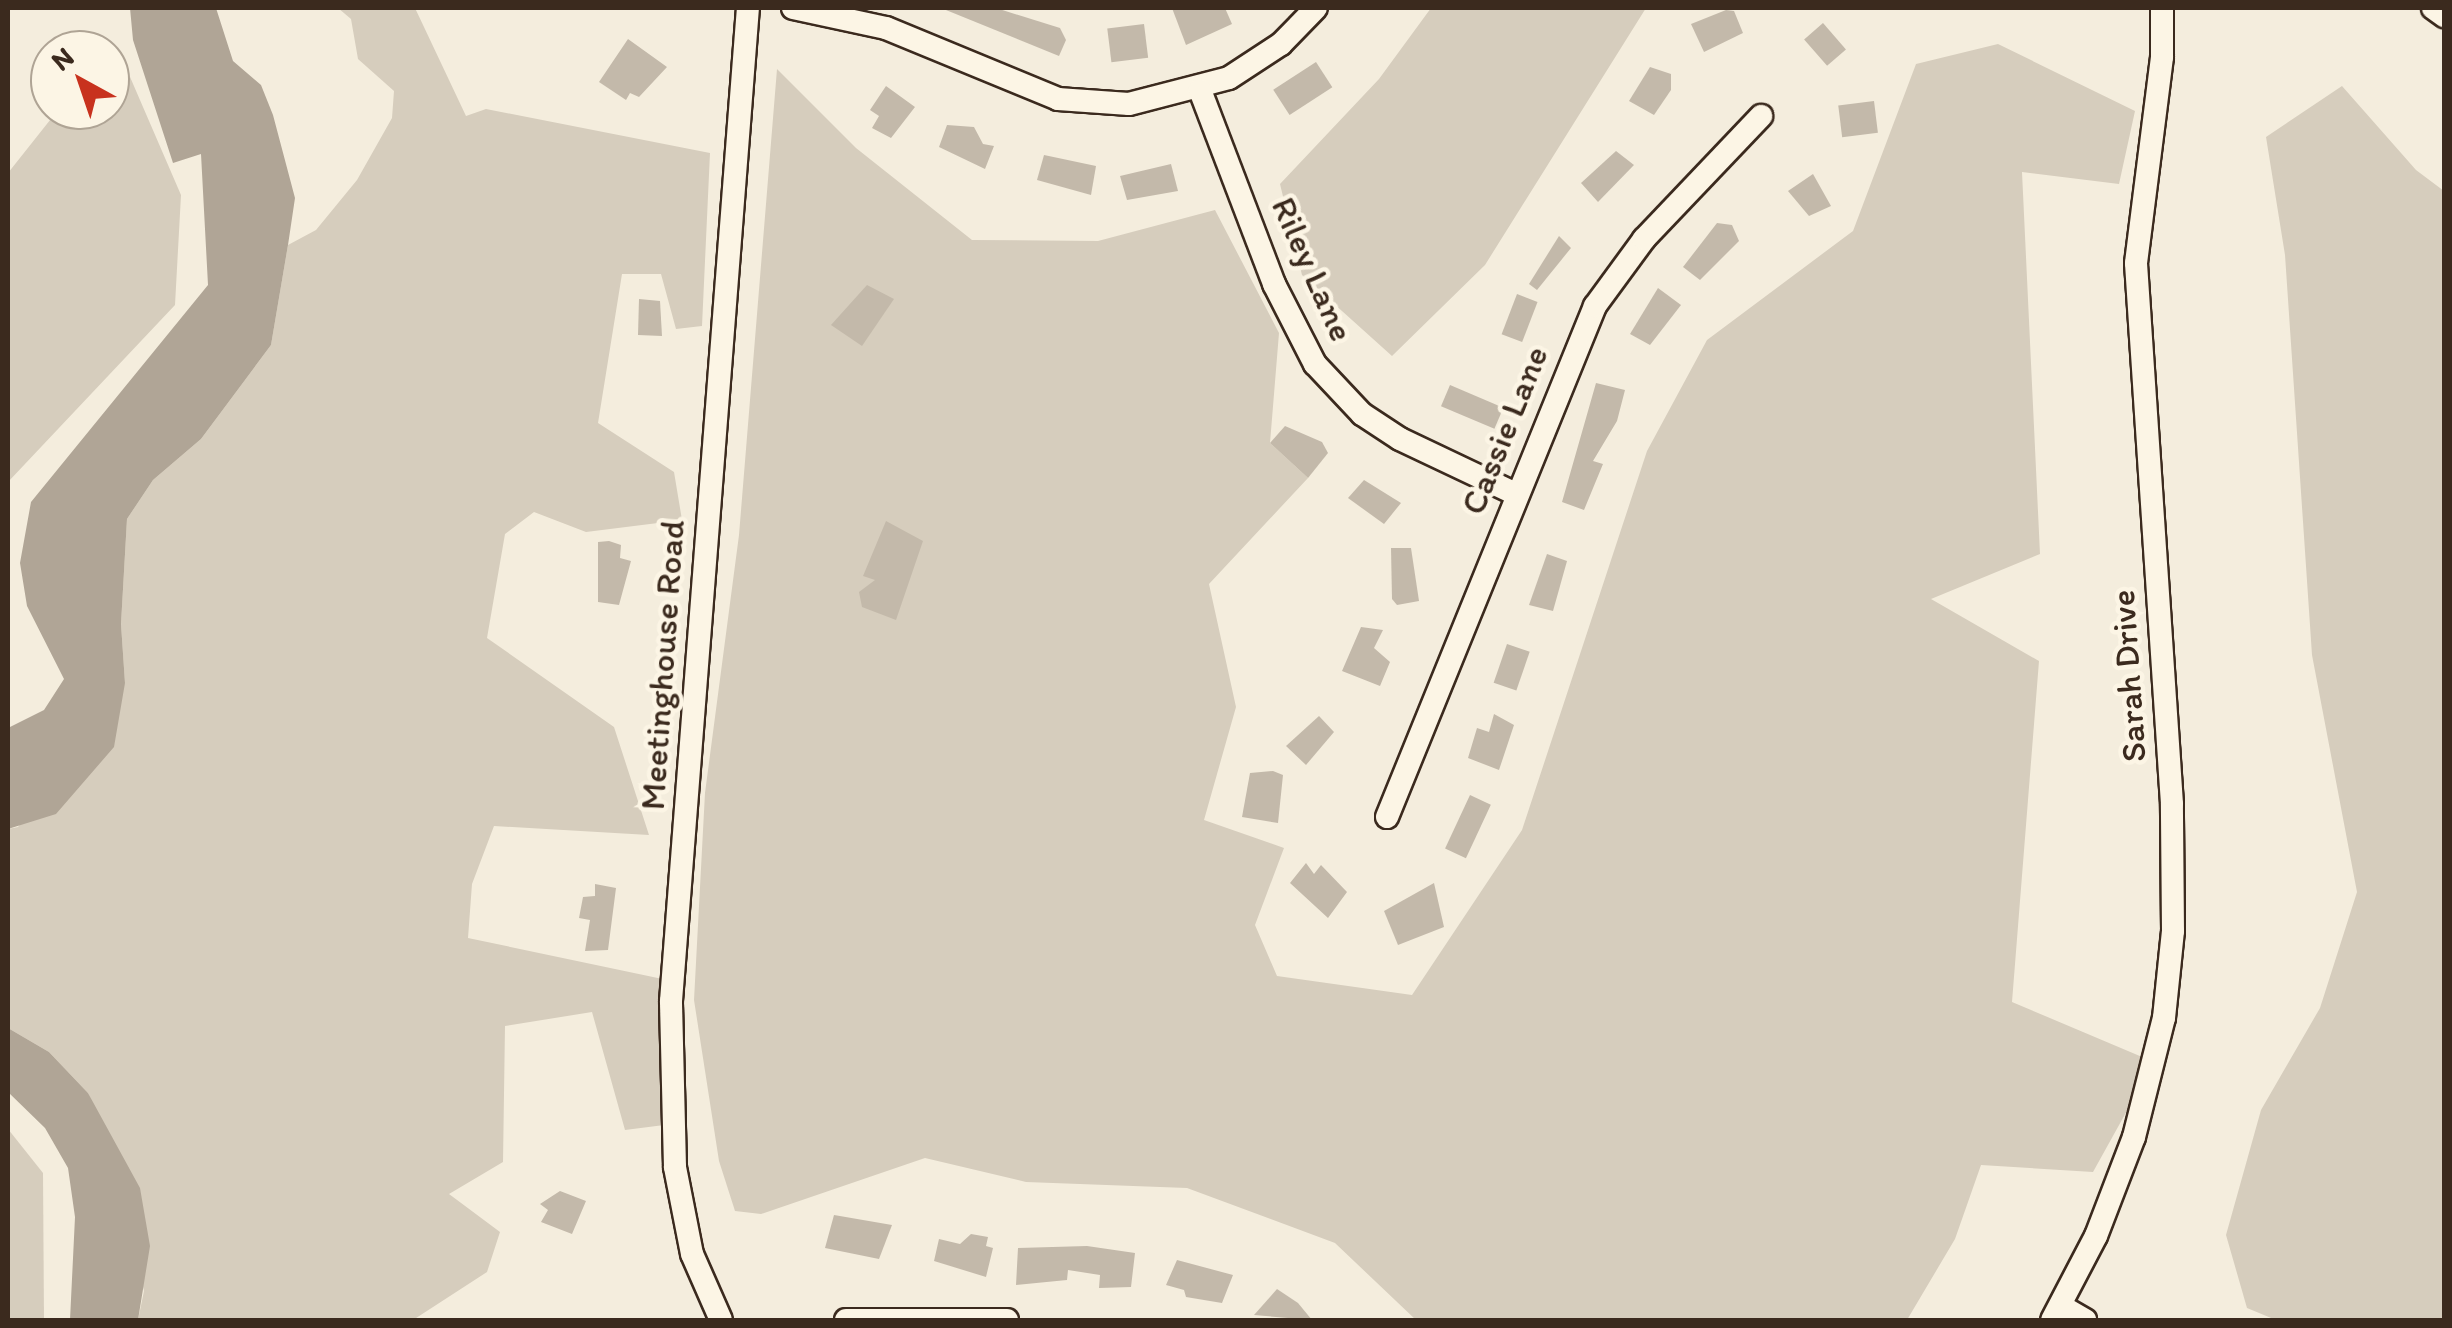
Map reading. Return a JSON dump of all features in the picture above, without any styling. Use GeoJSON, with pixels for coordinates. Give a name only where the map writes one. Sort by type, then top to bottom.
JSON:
{"type":"FeatureCollection","features":[{"type":"Feature","properties":{"kind":"street","name":"Meetinghouse Road"},"geometry":{"type":"LineString","coordinates":[[721,1320],[692,1254],[674,1167],[671,1001],[748,8]]}},
{"type":"Feature","properties":{"kind":"street"},"geometry":{"type":"LineString","coordinates":[[794,8],[886,28],[1058,98],[1130,104],[1200,90],[1256,62],[1316,8]]}},
{"type":"Feature","properties":{"kind":"street","name":"Sarah Drive"},"geometry":{"type":"LineString","coordinates":[[2056,1313],[2103,1220],[2139,1120],[2164,1018],[2173,930],[2171,786],[2136,263],[2162,57],[2162,8]]}},
{"type":"Feature","properties":{"kind":"street"},"geometry":{"type":"LineString","coordinates":[[2433,8],[2444,16]]}},
{"type":"Feature","properties":{"kind":"street","name":"Riley Lane"},"geometry":{"type":"LineString","coordinates":[[1200,90],[1274,284],[1315,364],[1354,406],[1400,438],[1516,494]]}},
{"type":"Feature","properties":{"kind":"street","name":"Cassie Lane"},"geometry":{"type":"LineString","coordinates":[[1386,817],[1516,494],[1606,289],[1762,116]]}},
{"type":"Feature","properties":{"kind":"street"},"geometry":{"type":"LineString","coordinates":[[2056,1313],[2086,1320]]}},
{"type":"Feature","properties":{"kind":"street"},"geometry":{"type":"LineString","coordinates":[[846,1320],[1007,1320]]}},
{"type":"Feature","properties":{"kind":"shaded area"},"geometry":{"type":"Polygon","coordinates":[[[130,8],[216,8],[233,61],[261,85],[295,198],[271,345],[201,439],[153,480],[127,519],[121,624],[125,683],[114,747],[56,814],[8,829],[8,728],[44,710],[64,679],[27,606],[20,563],[31,502],[208,285],[201,154],[173,163],[133,40],[130,8]]]}},
{"type":"Feature","properties":{"kind":"shaded area"},"geometry":{"type":"Polygon","coordinates":[[[338,8],[415,8],[466,116],[486,109],[710,153],[702,326],[676,329],[661,274],[622,274],[598,423],[674,472],[682,520],[586,532],[534,512],[505,534],[487,638],[614,727],[649,835],[494,826],[472,884],[468,938],[672,981],[672,1124],[625,1130],[592,1012],[505,1026],[503,1162],[449,1194],[500,1232],[487,1272],[413,1320],[138,1320],[144,1291],[109,1139],[88,1093],[49,1052],[8,1028],[8,829],[18,827],[125,683],[121,624],[127,519],[153,480],[201,439],[271,345],[288,245],[316,230],[357,180],[392,118],[394,91],[358,59],[351,19],[338,8]]]}},
{"type":"Feature","properties":{"kind":"shaded area"},"geometry":{"type":"Polygon","coordinates":[[[1431,8],[1646,8],[1485,265],[1392,356],[1302,275],[1280,184],[1379,79],[1431,8]]]}},
{"type":"Feature","properties":{"kind":"shaded area"},"geometry":{"type":"Polygon","coordinates":[[[1998,44],[2135,111],[2119,184],[2022,172],[2040,554],[1931,599],[2039,661],[2012,1002],[2154,1062],[2093,1172],[1981,1165],[1955,1239],[1907,1320],[1416,1320],[1335,1243],[1187,1188],[1026,1182],[925,1158],[761,1214],[735,1211],[719,1161],[694,1000],[705,793],[739,535],[777,69],[856,148],[972,240],[1098,241],[1215,210],[1279,333],[1270,443],[1308,478],[1209,584],[1236,707],[1204,820],[1284,848],[1255,925],[1277,976],[1412,995],[1522,830],[1647,451],[1707,340],[1853,231],[1916,64],[1998,44]]]}},
{"type":"Feature","properties":{"kind":"shaded area"},"geometry":{"type":"Polygon","coordinates":[[[130,77],[181,195],[175,305],[8,482],[8,173],[42,130],[130,130],[130,77]]]}},
{"type":"Feature","properties":{"kind":"shaded area"},"geometry":{"type":"Polygon","coordinates":[[[2342,86],[2416,170],[2444,191],[2444,1320],[2276,1320],[2247,1308],[2226,1235],[2261,1110],[2320,1008],[2357,892],[2312,655],[2285,255],[2266,137],[2342,86]]]}},
{"type":"Feature","properties":{"kind":"shaded area"},"geometry":{"type":"Polygon","coordinates":[[[8,1028],[49,1052],[88,1093],[140,1188],[150,1246],[138,1320],[70,1320],[75,1217],[68,1168],[45,1128],[8,1092],[8,1028]]]}},
{"type":"Feature","properties":{"kind":"shaded area"},"geometry":{"type":"Polygon","coordinates":[[[8,1129],[43,1173],[44,1320],[8,1320],[8,1129]]]}},
{"type":"Feature","properties":{"kind":"building"},"geometry":{"type":"Polygon","coordinates":[[[941,8],[996,8],[1060,28],[1066,40],[1059,56],[941,8]]]}},
{"type":"Feature","properties":{"kind":"building"},"geometry":{"type":"Polygon","coordinates":[[[1172,8],[1225,8],[1232,24],[1186,45],[1172,8]]]}},
{"type":"Feature","properties":{"kind":"building"},"geometry":{"type":"Polygon","coordinates":[[[1726,10],[1734,11],[1743,33],[1704,52],[1691,24],[1726,10]]]}},
{"type":"Feature","properties":{"kind":"building"},"geometry":{"type":"Polygon","coordinates":[[[1823,23],[1846,49],[1827,66],[1804,39],[1823,23]]]}},
{"type":"Feature","properties":{"kind":"building"},"geometry":{"type":"Polygon","coordinates":[[[1144,24],[1148,58],[1111,62],[1107,29],[1144,24]]]}},
{"type":"Feature","properties":{"kind":"building"},"geometry":{"type":"Polygon","coordinates":[[[628,39],[667,67],[639,97],[630,93],[626,100],[599,82],[628,39]]]}},
{"type":"Feature","properties":{"kind":"building"},"geometry":{"type":"Polygon","coordinates":[[[1316,62],[1332,87],[1290,115],[1273,90],[1316,62]]]}},
{"type":"Feature","properties":{"kind":"building"},"geometry":{"type":"Polygon","coordinates":[[[1650,67],[1671,74],[1671,90],[1654,115],[1629,101],[1650,67]]]}},
{"type":"Feature","properties":{"kind":"building"},"geometry":{"type":"Polygon","coordinates":[[[886,86],[915,107],[891,138],[872,128],[879,116],[870,110],[886,86]]]}},
{"type":"Feature","properties":{"kind":"building"},"geometry":{"type":"Polygon","coordinates":[[[1874,101],[1878,133],[1842,137],[1838,105],[1874,101]]]}},
{"type":"Feature","properties":{"kind":"building"},"geometry":{"type":"Polygon","coordinates":[[[947,125],[974,127],[983,144],[994,146],[985,169],[939,147],[947,125]]]}},
{"type":"Feature","properties":{"kind":"building"},"geometry":{"type":"Polygon","coordinates":[[[1616,151],[1634,165],[1598,202],[1581,183],[1616,151]]]}},
{"type":"Feature","properties":{"kind":"building"},"geometry":{"type":"Polygon","coordinates":[[[1044,155],[1096,166],[1091,195],[1037,180],[1044,155]]]}},
{"type":"Feature","properties":{"kind":"building"},"geometry":{"type":"Polygon","coordinates":[[[1171,164],[1178,191],[1127,200],[1120,176],[1171,164]]]}},
{"type":"Feature","properties":{"kind":"building"},"geometry":{"type":"Polygon","coordinates":[[[1813,174],[1831,206],[1809,216],[1788,191],[1813,174]]]}},
{"type":"Feature","properties":{"kind":"building"},"geometry":{"type":"Polygon","coordinates":[[[1717,223],[1732,225],[1739,241],[1700,280],[1683,267],[1717,223]]]}},
{"type":"Feature","properties":{"kind":"building"},"geometry":{"type":"Polygon","coordinates":[[[1559,236],[1571,248],[1537,290],[1529,284],[1559,236]]]}},
{"type":"Feature","properties":{"kind":"building"},"geometry":{"type":"Polygon","coordinates":[[[867,285],[894,299],[862,346],[831,325],[867,285]]]}},
{"type":"Feature","properties":{"kind":"building"},"geometry":{"type":"Polygon","coordinates":[[[1658,288],[1681,305],[1650,345],[1630,334],[1658,288]]]}},
{"type":"Feature","properties":{"kind":"building"},"geometry":{"type":"Polygon","coordinates":[[[1517,294],[1538,302],[1522,342],[1502,334],[1517,294]]]}},
{"type":"Feature","properties":{"kind":"building"},"geometry":{"type":"Polygon","coordinates":[[[639,299],[660,301],[662,336],[638,335],[639,299]]]}},
{"type":"Feature","properties":{"kind":"building"},"geometry":{"type":"Polygon","coordinates":[[[1596,383],[1625,390],[1617,421],[1593,461],[1603,464],[1584,510],[1562,502],[1596,383]]]}},
{"type":"Feature","properties":{"kind":"building"},"geometry":{"type":"Polygon","coordinates":[[[1450,385],[1503,408],[1494,429],[1441,406],[1450,385]]]}},
{"type":"Feature","properties":{"kind":"building"},"geometry":{"type":"Polygon","coordinates":[[[1285,426],[1322,442],[1328,453],[1308,478],[1270,443],[1285,426]]]}},
{"type":"Feature","properties":{"kind":"building"},"geometry":{"type":"Polygon","coordinates":[[[1364,480],[1401,503],[1384,524],[1348,498],[1364,480]]]}},
{"type":"Feature","properties":{"kind":"building"},"geometry":{"type":"Polygon","coordinates":[[[886,521],[923,541],[896,620],[862,607],[859,592],[875,580],[863,576],[886,521]]]}},
{"type":"Feature","properties":{"kind":"building"},"geometry":{"type":"Polygon","coordinates":[[[598,542],[621,545],[620,558],[631,561],[619,605],[598,602],[598,542]]]}},
{"type":"Feature","properties":{"kind":"building"},"geometry":{"type":"Polygon","coordinates":[[[1391,548],[1411,548],[1419,601],[1397,605],[1392,599],[1391,548]]]}},
{"type":"Feature","properties":{"kind":"building"},"geometry":{"type":"Polygon","coordinates":[[[1547,554],[1567,561],[1553,611],[1529,605],[1547,554]]]}},
{"type":"Feature","properties":{"kind":"building"},"geometry":{"type":"Polygon","coordinates":[[[1361,627],[1383,630],[1374,648],[1390,662],[1380,686],[1342,671],[1361,627]]]}},
{"type":"Feature","properties":{"kind":"building"},"geometry":{"type":"Polygon","coordinates":[[[1507,644],[1530,652],[1516,691],[1494,683],[1507,644]]]}},
{"type":"Feature","properties":{"kind":"building"},"geometry":{"type":"Polygon","coordinates":[[[1494,714],[1514,725],[1499,770],[1468,758],[1477,728],[1489,732],[1494,714]]]}},
{"type":"Feature","properties":{"kind":"building"},"geometry":{"type":"Polygon","coordinates":[[[1319,716],[1334,732],[1306,765],[1286,746],[1319,716]]]}},
{"type":"Feature","properties":{"kind":"building"},"geometry":{"type":"Polygon","coordinates":[[[1273,771],[1283,775],[1278,823],[1242,817],[1250,773],[1273,771]]]}},
{"type":"Feature","properties":{"kind":"building"},"geometry":{"type":"Polygon","coordinates":[[[1470,795],[1491,805],[1466,858],[1445,848],[1470,795]]]}},
{"type":"Feature","properties":{"kind":"building"},"geometry":{"type":"Polygon","coordinates":[[[1306,863],[1314,874],[1321,865],[1347,892],[1328,918],[1290,883],[1306,863]]]}},
{"type":"Feature","properties":{"kind":"building"},"geometry":{"type":"Polygon","coordinates":[[[1434,883],[1444,927],[1398,945],[1384,911],[1434,883]]]}},
{"type":"Feature","properties":{"kind":"building"},"geometry":{"type":"Polygon","coordinates":[[[595,884],[616,888],[608,950],[585,951],[590,920],[579,918],[583,897],[595,896],[595,884]]]}},
{"type":"Feature","properties":{"kind":"building"},"geometry":{"type":"Polygon","coordinates":[[[560,1191],[586,1201],[572,1234],[541,1222],[548,1210],[540,1204],[560,1191]]]}},
{"type":"Feature","properties":{"kind":"building"},"geometry":{"type":"Polygon","coordinates":[[[834,1215],[892,1225],[879,1259],[825,1248],[834,1215]]]}},
{"type":"Feature","properties":{"kind":"building"},"geometry":{"type":"Polygon","coordinates":[[[971,1234],[988,1237],[986,1246],[993,1248],[986,1277],[934,1261],[939,1239],[960,1244],[971,1234]]]}},
{"type":"Feature","properties":{"kind":"building"},"geometry":{"type":"Polygon","coordinates":[[[1087,1246],[1135,1253],[1131,1287],[1099,1288],[1100,1275],[1068,1270],[1067,1280],[1016,1285],[1018,1248],[1087,1246]]]}},
{"type":"Feature","properties":{"kind":"building"},"geometry":{"type":"Polygon","coordinates":[[[1177,1260],[1233,1275],[1222,1303],[1186,1297],[1184,1290],[1166,1285],[1177,1260]]]}},
{"type":"Feature","properties":{"kind":"building"},"geometry":{"type":"Polygon","coordinates":[[[1277,1289],[1298,1303],[1312,1320],[1254,1315],[1277,1289]]]}}]}
